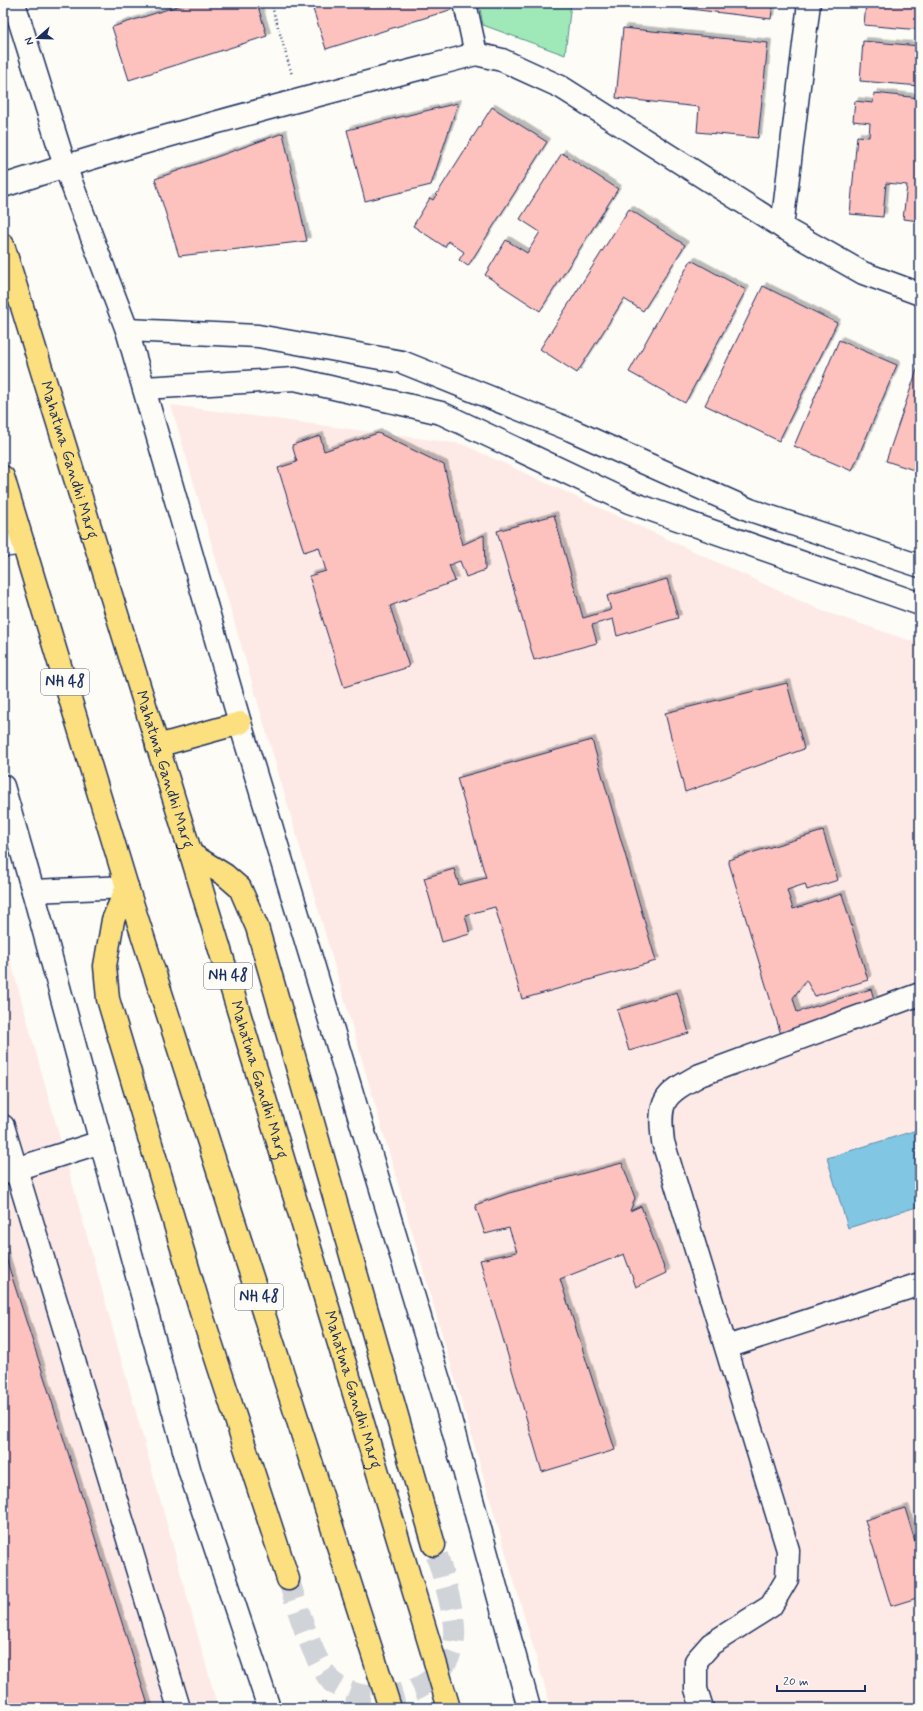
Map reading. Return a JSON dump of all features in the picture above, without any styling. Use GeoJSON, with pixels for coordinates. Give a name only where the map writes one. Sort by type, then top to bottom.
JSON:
{"type":"FeatureCollection","features":[{"type":"Feature","properties":{"kind":"main road","name":"Mahatma Gandhi Marg"},"geometry":{"type":"LineString","coordinates":[[3,245],[190,854],[449,1708]]}},
{"type":"Feature","properties":{"kind":"main road","name":"NH 48"},"geometry":{"type":"LineString","coordinates":[[3,476],[13,544],[128,887],[390,1708]]}},
{"type":"Feature","properties":{"kind":"main road"},"geometry":{"type":"LineString","coordinates":[[157,746],[240,723]]}},
{"type":"Feature","properties":{"kind":"main road"},"geometry":{"type":"LineString","coordinates":[[190,854],[225,875],[240,888],[257,927],[434,1545]]}},
{"type":"Feature","properties":{"kind":"main road"},"geometry":{"type":"LineString","coordinates":[[128,887],[113,920],[105,966],[108,999],[201,1312],[288,1579]]}},
{"type":"Feature","properties":{"kind":"street"},"geometry":{"type":"LineString","coordinates":[[14,3],[65,166],[127,330],[240,723],[444,1396],[529,1708]]}},
{"type":"Feature","properties":{"kind":"street"},"geometry":{"type":"LineString","coordinates":[[465,3],[476,54]]}},
{"type":"Feature","properties":{"kind":"street"},"geometry":{"type":"LineString","coordinates":[[782,227],[808,3]]}},
{"type":"Feature","properties":{"kind":"street"},"geometry":{"type":"LineString","coordinates":[[3,186],[65,166],[299,100],[476,54],[502,60],[561,87],[782,227],[863,273],[920,294]]}},
{"type":"Feature","properties":{"kind":"street"},"geometry":{"type":"LineString","coordinates":[[127,330],[258,336],[402,362],[571,430],[750,510],[920,566]]}},
{"type":"Feature","properties":{"kind":"street"},"geometry":{"type":"LineString","coordinates":[[144,388],[295,379],[441,413],[629,502],[920,604]]}},
{"type":"Feature","properties":{"kind":"street"},"geometry":{"type":"LineString","coordinates":[[3,786],[190,1472],[269,1708]]}},
{"type":"Feature","properties":{"kind":"street"},"geometry":{"type":"LineString","coordinates":[[33,892],[128,887]]}},
{"type":"Feature","properties":{"kind":"street"},"geometry":{"type":"LineString","coordinates":[[702,1708],[696,1689],[696,1661],[711,1644],[771,1606],[787,1579],[788,1550],[663,1142],[660,1118],[664,1101],[679,1086],[700,1075],[920,994]]}},
{"type":"Feature","properties":{"kind":"street"},"geometry":{"type":"LineString","coordinates":[[3,1126],[9,1171],[179,1708]]}},
{"type":"Feature","properties":{"kind":"street"},"geometry":{"type":"LineString","coordinates":[[9,1171],[101,1142]]}},
{"type":"Feature","properties":{"kind":"street"},"geometry":{"type":"LineString","coordinates":[[727,1347],[920,1284]]}},
{"type":"Feature","properties":{"kind":"path"},"geometry":{"type":"LineString","coordinates":[[271,3],[299,100]]}},
{"type":"Feature","properties":{"kind":"shaded area"},"geometry":{"type":"Polygon","coordinates":[[[171,405],[462,444],[820,610],[920,644],[920,1708],[551,1708],[171,405]]]}},
{"type":"Feature","properties":{"kind":"shaded area"},"geometry":{"type":"Polygon","coordinates":[[[3,933],[218,1708],[3,1708],[3,933]]]}},
{"type":"Feature","properties":{"kind":"green space"},"geometry":{"type":"Polygon","coordinates":[[[479,3],[571,3],[565,55],[483,25],[479,3]]]}},
{"type":"Feature","properties":{"kind":"water"},"geometry":{"type":"Polygon","coordinates":[[[920,1129],[920,1206],[848,1228],[827,1158],[920,1129]]]}},
{"type":"Feature","properties":{"kind":"building"},"geometry":{"type":"Polygon","coordinates":[[[114,3],[127,3],[115,7],[114,3]]]}},
{"type":"Feature","properties":{"kind":"building"},"geometry":{"type":"Polygon","coordinates":[[[187,3],[257,3],[267,36],[129,80],[112,27],[187,3]]]}},
{"type":"Feature","properties":{"kind":"building"},"geometry":{"type":"Polygon","coordinates":[[[311,3],[454,3],[456,8],[326,49],[311,3]]]}},
{"type":"Feature","properties":{"kind":"building"},"geometry":{"type":"Polygon","coordinates":[[[642,3],[773,3],[771,19],[642,3]]]}},
{"type":"Feature","properties":{"kind":"building"},"geometry":{"type":"Polygon","coordinates":[[[866,3],[920,3],[920,30],[864,25],[866,3]]]}},
{"type":"Feature","properties":{"kind":"building"},"geometry":{"type":"Polygon","coordinates":[[[623,28],[768,43],[758,138],[697,132],[699,107],[616,98],[623,28]]]}},
{"type":"Feature","properties":{"kind":"building"},"geometry":{"type":"Polygon","coordinates":[[[863,41],[920,46],[920,86],[860,81],[863,41]]]}},
{"type":"Feature","properties":{"kind":"building"},"geometry":{"type":"Polygon","coordinates":[[[874,93],[920,98],[920,221],[903,219],[907,185],[886,183],[883,217],[850,214],[857,136],[869,137],[870,123],[853,121],[855,101],[873,103],[874,93]]]}},
{"type":"Feature","properties":{"kind":"building"},"geometry":{"type":"Polygon","coordinates":[[[458,103],[431,185],[365,201],[347,130],[458,103]]]}},
{"type":"Feature","properties":{"kind":"building"},"geometry":{"type":"Polygon","coordinates":[[[492,107],[547,142],[468,266],[459,260],[464,252],[448,241],[445,247],[413,226],[430,198],[433,200],[492,107]]]}},
{"type":"Feature","properties":{"kind":"building"},"geometry":{"type":"Polygon","coordinates":[[[283,133],[307,241],[179,256],[155,179],[283,133]]]}},
{"type":"Feature","properties":{"kind":"building"},"geometry":{"type":"Polygon","coordinates":[[[562,153],[618,189],[540,311],[485,275],[506,240],[527,253],[540,232],[520,219],[562,153]]]}},
{"type":"Feature","properties":{"kind":"building"},"geometry":{"type":"Polygon","coordinates":[[[629,209],[685,245],[643,311],[624,299],[577,373],[540,349],[629,209]]]}},
{"type":"Feature","properties":{"kind":"building"},"geometry":{"type":"Polygon","coordinates":[[[691,260],[746,290],[685,403],[629,372],[691,260]]]}},
{"type":"Feature","properties":{"kind":"building"},"geometry":{"type":"Polygon","coordinates":[[[763,286],[837,323],[779,441],[705,405],[763,286]]]}},
{"type":"Feature","properties":{"kind":"building"},"geometry":{"type":"Polygon","coordinates":[[[839,340],[897,365],[852,471],[794,446],[839,340]]]}},
{"type":"Feature","properties":{"kind":"building"},"geometry":{"type":"Polygon","coordinates":[[[920,361],[920,472],[886,461],[920,361]]]}},
{"type":"Feature","properties":{"kind":"building"},"geometry":{"type":"Polygon","coordinates":[[[378,433],[444,465],[462,545],[484,535],[485,570],[466,577],[460,561],[449,565],[455,581],[390,606],[409,667],[344,687],[309,576],[326,571],[319,547],[304,552],[278,468],[297,462],[292,445],[320,436],[324,451],[378,433]]]}},
{"type":"Feature","properties":{"kind":"building"},"geometry":{"type":"Polygon","coordinates":[[[554,515],[583,618],[611,610],[607,596],[667,579],[678,618],[617,636],[613,619],[592,625],[597,643],[534,660],[497,531],[554,515]]]}},
{"type":"Feature","properties":{"kind":"building"},"geometry":{"type":"Polygon","coordinates":[[[787,683],[804,749],[685,792],[665,713],[787,683]]]}},
{"type":"Feature","properties":{"kind":"building"},"geometry":{"type":"Polygon","coordinates":[[[592,740],[656,961],[522,999],[495,907],[465,915],[470,934],[442,942],[424,878],[454,869],[459,885],[486,878],[457,778],[592,740]]]}},
{"type":"Feature","properties":{"kind":"building"},"geometry":{"type":"Polygon","coordinates":[[[823,831],[838,880],[807,890],[805,884],[787,890],[793,909],[842,894],[868,980],[815,996],[806,980],[793,998],[797,1012],[871,989],[877,1010],[782,1038],[728,860],[823,831]]]}},
{"type":"Feature","properties":{"kind":"building"},"geometry":{"type":"Polygon","coordinates":[[[677,992],[689,1033],[629,1051],[617,1010],[677,992]]]}},
{"type":"Feature","properties":{"kind":"building"},"geometry":{"type":"Polygon","coordinates":[[[622,1163],[635,1198],[630,1211],[641,1206],[666,1273],[636,1287],[624,1254],[560,1279],[615,1450],[542,1472],[480,1260],[517,1252],[509,1228],[485,1234],[475,1205],[509,1193],[622,1163]]]}},
{"type":"Feature","properties":{"kind":"building"},"geometry":{"type":"Polygon","coordinates":[[[3,1249],[45,1380],[149,1708],[3,1708],[3,1249]]]}},
{"type":"Feature","properties":{"kind":"building"},"geometry":{"type":"Polygon","coordinates":[[[905,1508],[920,1558],[920,1597],[891,1606],[865,1520],[905,1508]]]}},
{"type":"Feature","properties":{"kind":"tunnel"},"geometry":{"type":"LineString","coordinates":[[288,1579],[312,1647],[318,1660],[332,1682],[347,1691],[365,1696],[383,1697],[402,1694],[419,1687],[434,1677],[446,1663],[453,1645],[454,1622],[445,1581],[434,1545]]}}]}
